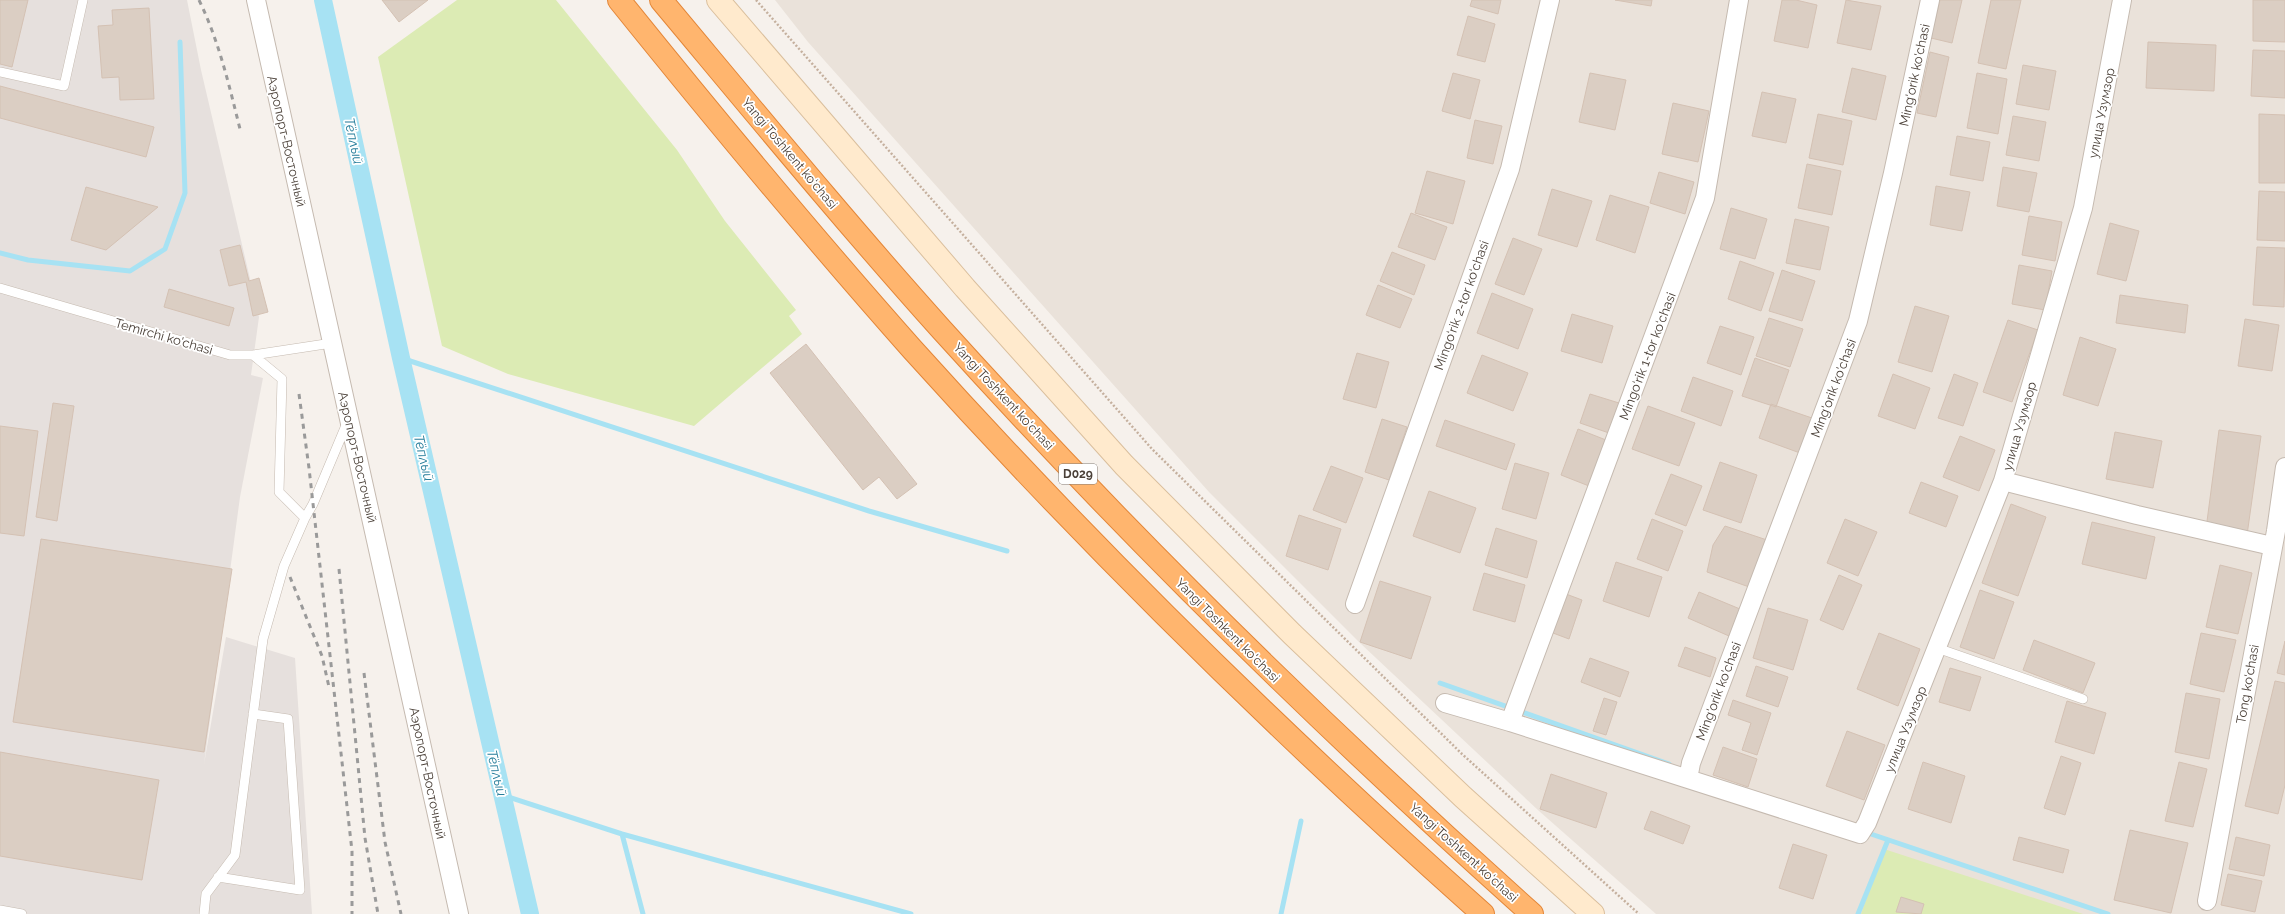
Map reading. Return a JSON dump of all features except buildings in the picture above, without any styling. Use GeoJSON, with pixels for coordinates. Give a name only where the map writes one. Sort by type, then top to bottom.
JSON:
{"type":"FeatureCollection","features":[{"type":"Feature","properties":{"kind":"highway","name":"D029"},"geometry":{"type":"LineString","coordinates":[[619,0],[803,224],[913,350],[1009,454],[1107,556],[1242,690],[1483,914]]}},
{"type":"Feature","properties":{"kind":"highway","name":"Yangi Toshkent ko‘chasi"},"geometry":{"type":"LineString","coordinates":[[661,0],[942,330],[1173,575],[1367,765],[1532,914]]}},
{"type":"Feature","properties":{"kind":"main road"},"geometry":{"type":"LineString","coordinates":[[718,0],[960,282],[1124,465],[1297,639],[1463,797],[1593,914]]}},
{"type":"Feature","properties":{"kind":"street","name":"Аэропорт-Восточный"},"geometry":{"type":"LineString","coordinates":[[256,0],[459,914]]}},
{"type":"Feature","properties":{"kind":"street","name":"Mingo‘rik 2-tor ko‘chasi"},"geometry":{"type":"LineString","coordinates":[[1355,604],[1510,169],[1550,0]]}},
{"type":"Feature","properties":{"kind":"street","name":"Mingo‘rik 1-tor ko‘chasi"},"geometry":{"type":"LineString","coordinates":[[1510,722],[1516,702],[1705,198],[1739,0]]}},
{"type":"Feature","properties":{"kind":"street","name":"Ming'orik ko'chasi"},"geometry":{"type":"LineString","coordinates":[[1690,771],[1858,321],[1893,173],[1930,0]]}},
{"type":"Feature","properties":{"kind":"street","name":"улица Узумзор"},"geometry":{"type":"LineString","coordinates":[[1690,771],[1864,829],[2003,481],[2083,208],[2122,0]]}},
{"type":"Feature","properties":{"kind":"street","name":"Tong ko'chasi"},"geometry":{"type":"LineString","coordinates":[[2207,901],[2278,536],[2285,467]]}},
{"type":"Feature","properties":{"kind":"street"},"geometry":{"type":"LineString","coordinates":[[2003,481],[2137,515],[2278,536]]}},
{"type":"Feature","properties":{"kind":"street"},"geometry":{"type":"LineString","coordinates":[[1445,703],[1690,771]]}},
{"type":"Feature","properties":{"kind":"lane"},"geometry":{"type":"LineString","coordinates":[[0,72],[64,86],[83,0]]}},
{"type":"Feature","properties":{"kind":"lane","name":"Temirchi ko'chasi"},"geometry":{"type":"LineString","coordinates":[[0,288],[230,355],[253,355],[332,343]]}},
{"type":"Feature","properties":{"kind":"lane"},"geometry":{"type":"LineString","coordinates":[[253,355],[282,379],[279,492],[305,518]]}},
{"type":"Feature","properties":{"kind":"lane"},"geometry":{"type":"LineString","coordinates":[[204,914],[206,894],[235,855],[263,639],[284,566],[305,518],[313,504],[349,418]]}},
{"type":"Feature","properties":{"kind":"lane"},"geometry":{"type":"LineString","coordinates":[[1937,648],[2083,700]]}},
{"type":"Feature","properties":{"kind":"lane"},"geometry":{"type":"LineString","coordinates":[[218,877],[300,890],[288,719],[253,714]]}},
{"type":"Feature","properties":{"kind":"lane"},"geometry":{"type":"LineString","coordinates":[[0,910],[22,914]]}},
{"type":"Feature","properties":{"kind":"path"},"geometry":{"type":"LineString","coordinates":[[756,0],[1152,450],[1462,754],[1639,914]]}},
{"type":"Feature","properties":{"kind":"shaded area"},"geometry":{"type":"Polygon","coordinates":[[[0,0],[187,0],[201,70],[259,317],[251,375],[263,378],[240,497],[204,764],[226,637],[295,658],[312,914],[0,914],[0,0]]]}},
{"type":"Feature","properties":{"kind":"shaded area"},"geometry":{"type":"Polygon","coordinates":[[[775,0],[2285,0],[2285,914],[1656,914],[1539,811],[1360,643],[1209,492],[808,42],[775,0]]]}},
{"type":"Feature","properties":{"kind":"green space"},"geometry":{"type":"Polygon","coordinates":[[[457,0],[556,0],[677,150],[725,221],[796,310],[789,316],[802,334],[694,426],[508,374],[442,346],[378,57],[457,0]]]}},
{"type":"Feature","properties":{"kind":"green space"},"geometry":{"type":"Polygon","coordinates":[[[1884,849],[2083,914],[1861,914],[1884,849]]]}},
{"type":"Feature","properties":{"kind":"waterway","name":"Тёплый"},"geometry":{"type":"LineString","coordinates":[[323,0],[401,358],[530,914]]}},
{"type":"Feature","properties":{"kind":"waterway"},"geometry":{"type":"LineString","coordinates":[[0,253],[28,260],[130,271],[165,249],[185,193],[180,42]]}},
{"type":"Feature","properties":{"kind":"waterway"},"geometry":{"type":"LineString","coordinates":[[401,358],[869,511],[1007,551]]}},
{"type":"Feature","properties":{"kind":"waterway"},"geometry":{"type":"LineString","coordinates":[[1440,683],[1669,764]]}},
{"type":"Feature","properties":{"kind":"waterway"},"geometry":{"type":"LineString","coordinates":[[502,795],[622,834],[911,914]]}},
{"type":"Feature","properties":{"kind":"waterway"},"geometry":{"type":"LineString","coordinates":[[1281,914],[1301,821]]}},
{"type":"Feature","properties":{"kind":"waterway"},"geometry":{"type":"LineString","coordinates":[[1865,832],[2108,914]]}},
{"type":"Feature","properties":{"kind":"waterway"},"geometry":{"type":"LineString","coordinates":[[622,834],[643,914]]}},
{"type":"Feature","properties":{"kind":"waterway"},"geometry":{"type":"LineString","coordinates":[[1858,914],[1888,840]]}},
{"type":"Feature","properties":{"kind":"railway"},"geometry":{"type":"LineString","coordinates":[[199,0],[218,47],[240,129]]}},
{"type":"Feature","properties":{"kind":"railway"},"geometry":{"type":"LineString","coordinates":[[299,394],[309,468],[352,851],[352,914]]}},
{"type":"Feature","properties":{"kind":"railway"},"geometry":{"type":"LineString","coordinates":[[339,569],[365,838],[378,914]]}},
{"type":"Feature","properties":{"kind":"railway"},"geometry":{"type":"LineString","coordinates":[[290,577],[322,656],[329,687]]}},
{"type":"Feature","properties":{"kind":"railway"},"geometry":{"type":"LineString","coordinates":[[364,673],[385,842],[401,914]]}}]}
